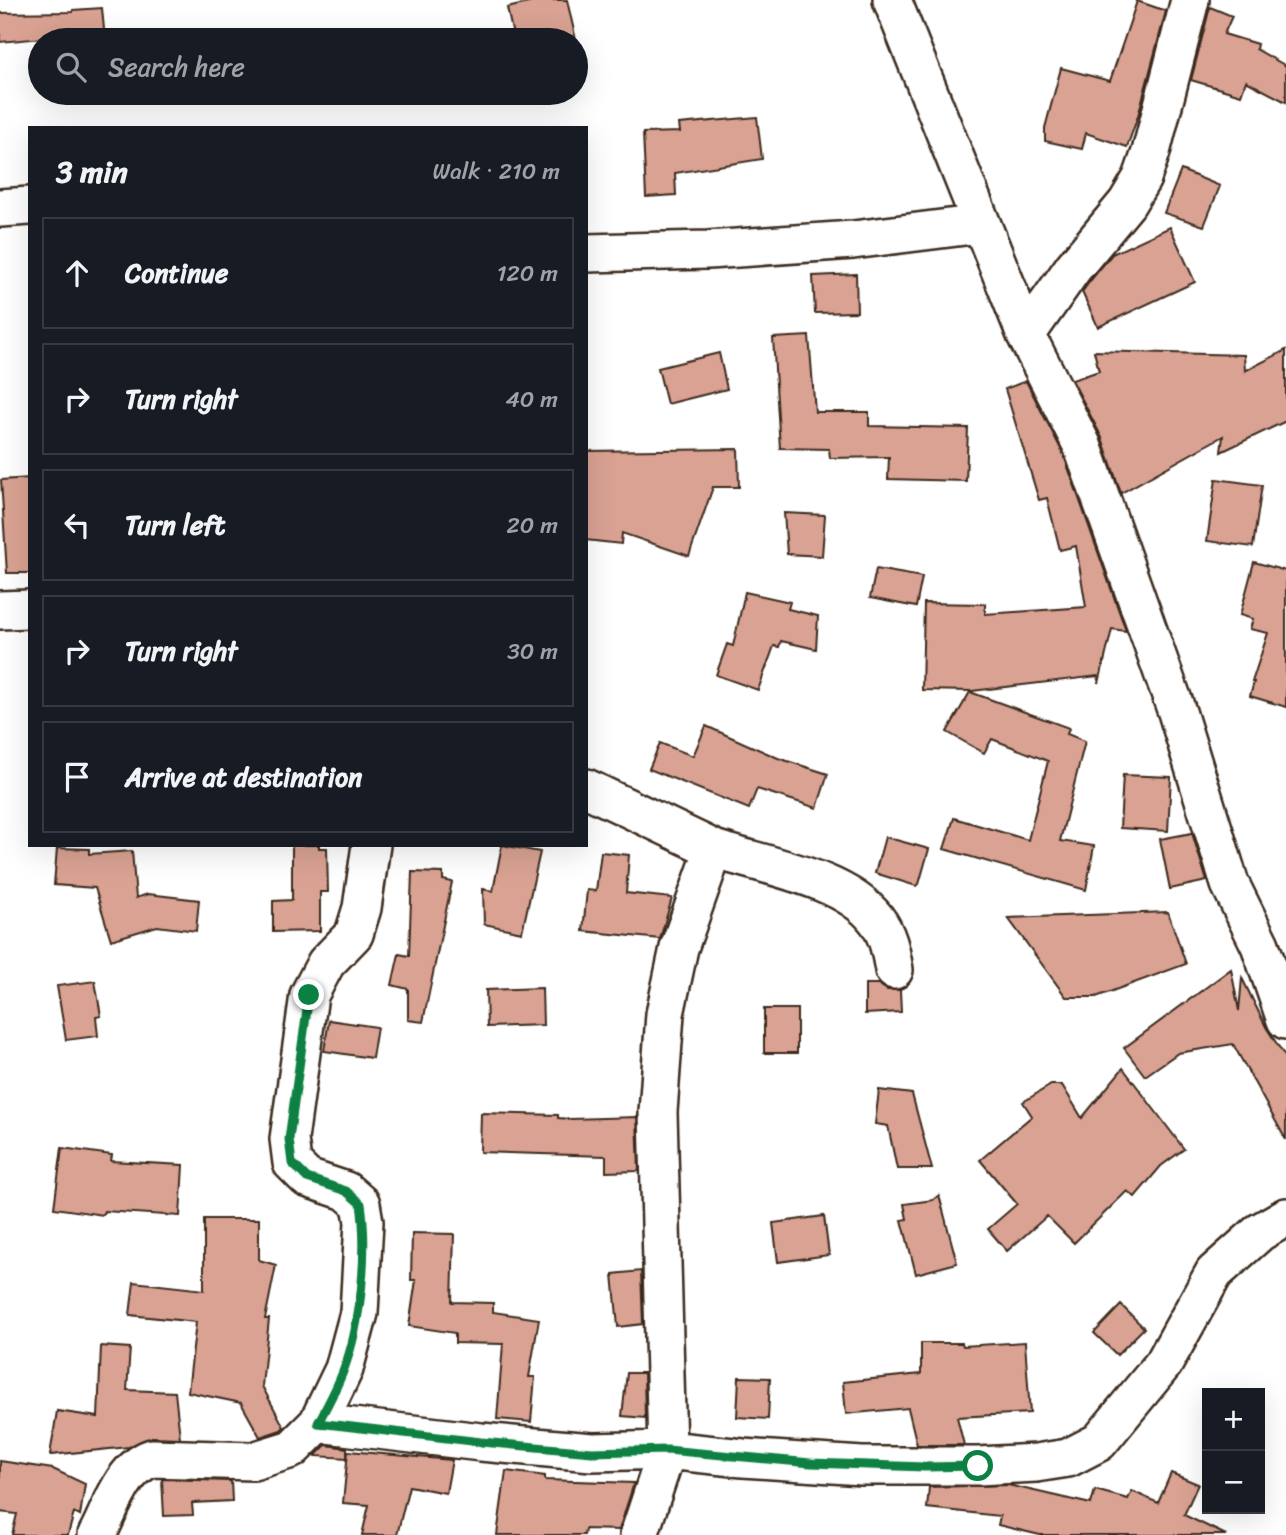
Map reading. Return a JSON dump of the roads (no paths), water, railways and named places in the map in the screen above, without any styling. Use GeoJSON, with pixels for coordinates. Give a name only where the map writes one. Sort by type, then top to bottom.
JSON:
{"type":"FeatureCollection","features":[{"type":"Feature","properties":{"kind":"street"},"geometry":{"type":"LineString","coordinates":[[892,0],[1026,335],[1082,445],[1177,712],[1230,884],[1260,945],[1286,1020]]}},
{"type":"Feature","properties":{"kind":"street"},"geometry":{"type":"LineString","coordinates":[[1026,335],[1073,268],[1128,203],[1142,178],[1190,0]]}},
{"type":"Feature","properties":{"kind":"street"},"geometry":{"type":"LineString","coordinates":[[0,208],[28,206]]}},
{"type":"Feature","properties":{"kind":"street"},"geometry":{"type":"LineString","coordinates":[[588,253],[708,250],[853,240],[981,224]]}},
{"type":"Feature","properties":{"kind":"street"},"geometry":{"type":"LineString","coordinates":[[0,610],[28,609]]}},
{"type":"Feature","properties":{"kind":"street"},"geometry":{"type":"LineString","coordinates":[[588,789],[714,849],[812,878],[850,896],[876,919],[889,944],[894,970]]}},
{"type":"Feature","properties":{"kind":"street"},"geometry":{"type":"LineString","coordinates":[[97,1535],[128,1475],[139,1462],[152,1458],[253,1461],[292,1449],[318,1423],[344,1369],[359,1313],[364,1222],[361,1204],[346,1191],[307,1178],[292,1163],[289,1139],[309,995],[326,963],[354,934],[362,908],[371,847]]}},
{"type":"Feature","properties":{"kind":"street"},"geometry":{"type":"LineString","coordinates":[[639,1535],[667,1450],[658,1112],[665,1014],[679,948],[714,849]]}},
{"type":"Feature","properties":{"kind":"street"},"geometry":{"type":"LineString","coordinates":[[318,1423],[592,1452],[667,1450],[811,1463],[925,1467],[1036,1463],[1068,1458],[1099,1442],[1164,1363],[1213,1273],[1260,1232],[1286,1217]]}}]}
